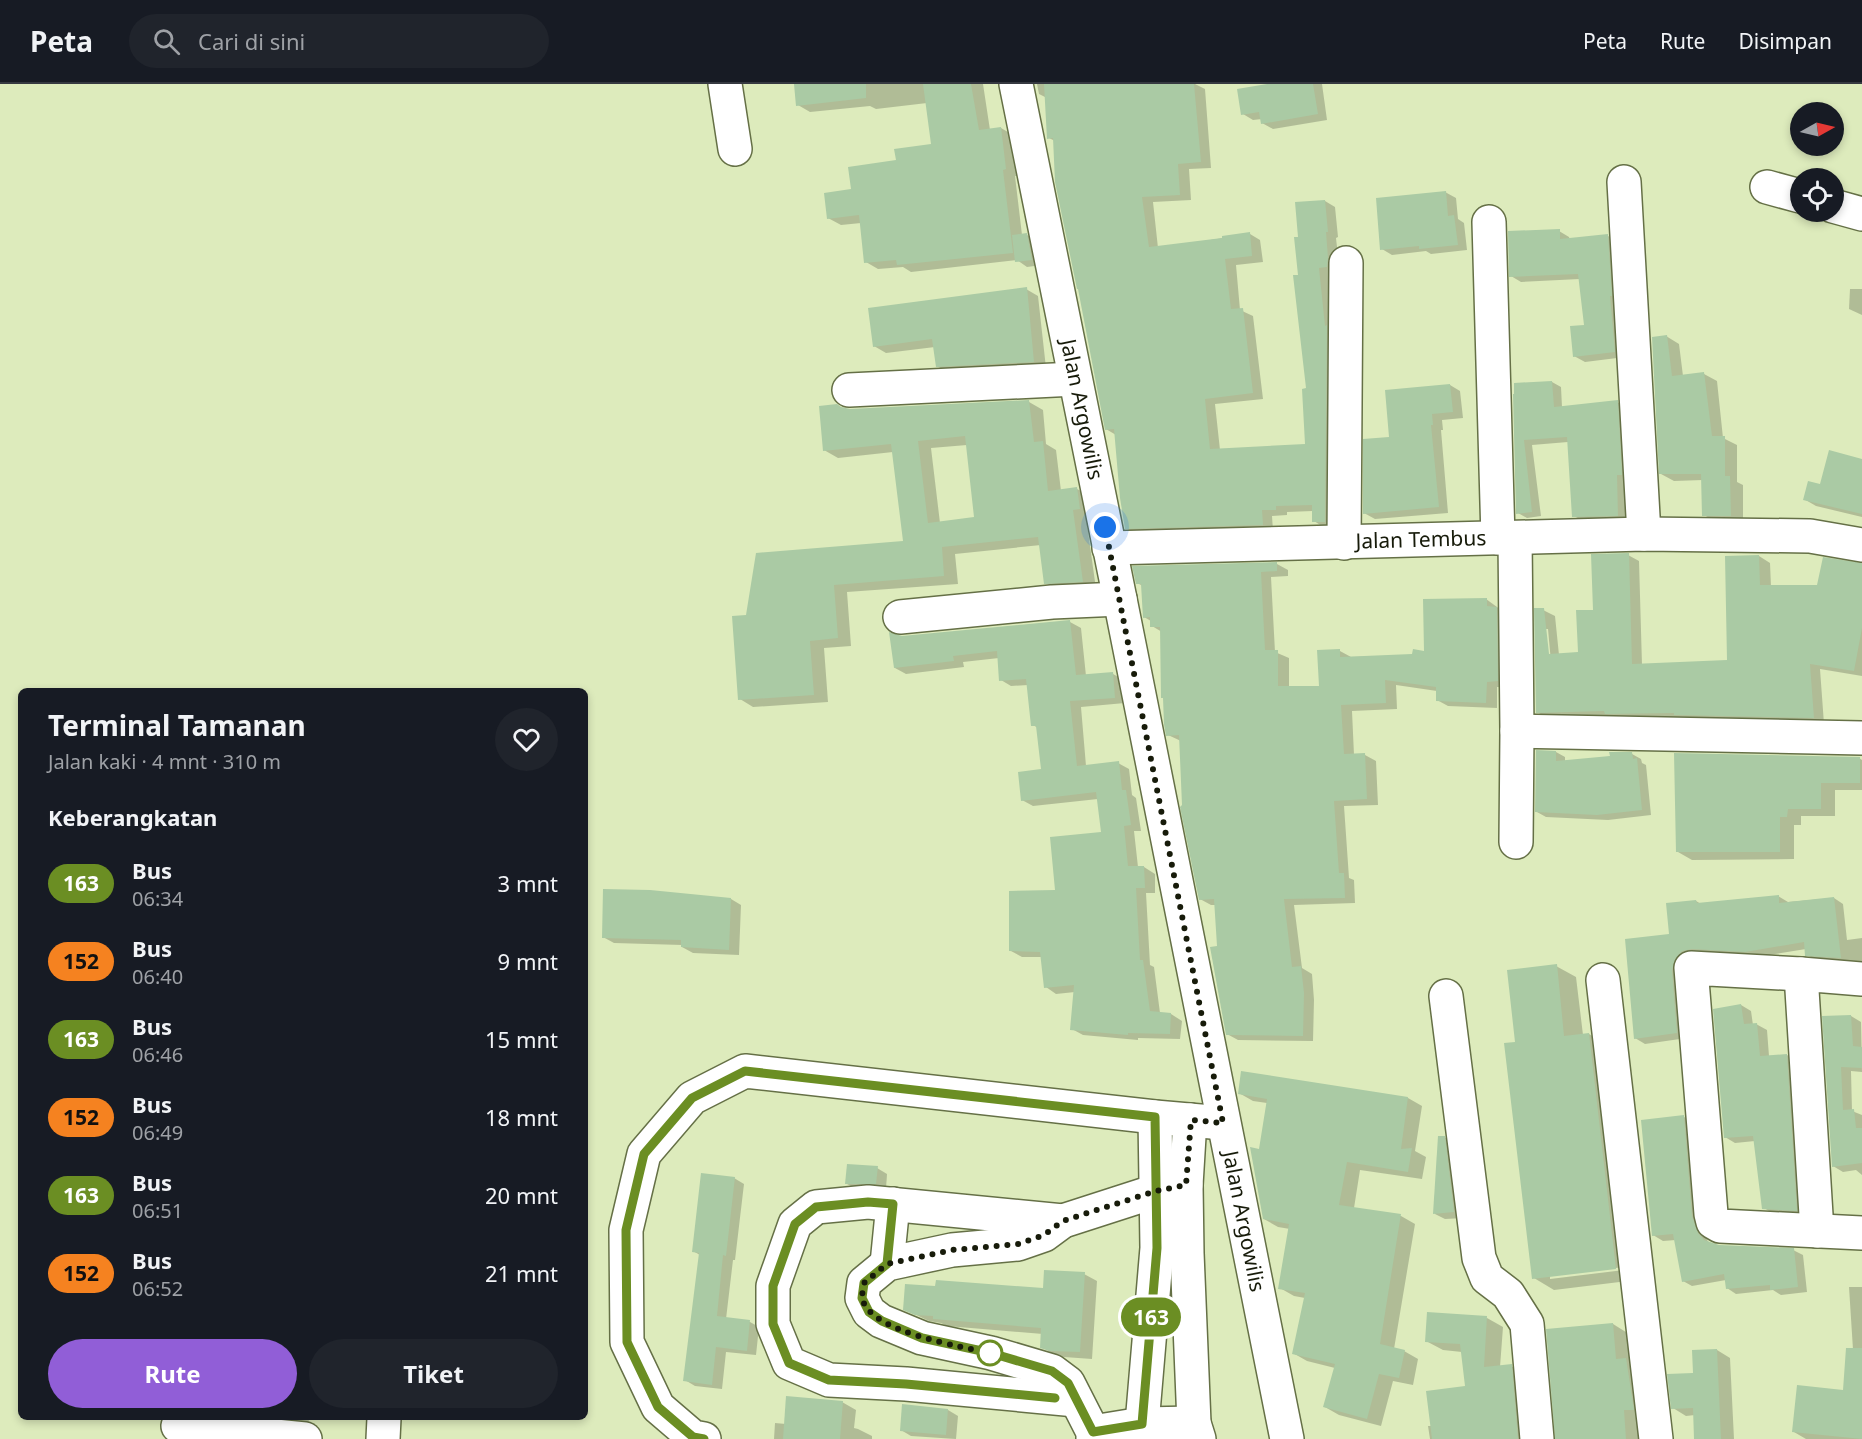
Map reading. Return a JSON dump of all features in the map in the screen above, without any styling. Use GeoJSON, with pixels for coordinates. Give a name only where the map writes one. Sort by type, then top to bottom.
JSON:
{"type":"FeatureCollection","features":[{"type":"Feature","properties":{"kind":"street"},"geometry":{"type":"LineString","coordinates":[[725,84],[735,149]]}},
{"type":"Feature","properties":{"kind":"street","name":"Jalan Argowilis"},"geometry":{"type":"LineString","coordinates":[[1016,84],[1287,1439]]}},
{"type":"Feature","properties":{"kind":"street"},"geometry":{"type":"LineString","coordinates":[[1624,183],[1644,534]]}},
{"type":"Feature","properties":{"kind":"street"},"geometry":{"type":"LineString","coordinates":[[1767,187],[1790,193]]}},
{"type":"Feature","properties":{"kind":"street"},"geometry":{"type":"LineString","coordinates":[[1844,209],[1862,214]]}},
{"type":"Feature","properties":{"kind":"street"},"geometry":{"type":"LineString","coordinates":[[1489,222],[1517,730],[1516,842]]}},
{"type":"Feature","properties":{"kind":"street"},"geometry":{"type":"LineString","coordinates":[[1344,543],[1346,263]]}},
{"type":"Feature","properties":{"kind":"street"},"geometry":{"type":"LineString","coordinates":[[849,390],[1075,379]]}},
{"type":"Feature","properties":{"kind":"street","name":"Jalan Tembus"},"geometry":{"type":"LineString","coordinates":[[1109,548],[1644,534],[1810,536],[1862,544]]}},
{"type":"Feature","properties":{"kind":"street"},"geometry":{"type":"LineString","coordinates":[[900,617],[1052,602],[1120,599]]}},
{"type":"Feature","properties":{"kind":"street"},"geometry":{"type":"LineString","coordinates":[[1517,730],[1862,738]]}},
{"type":"Feature","properties":{"kind":"street"},"geometry":{"type":"LineString","coordinates":[[1862,979],[1691,968],[1713,1221],[1720,1226],[1862,1233]]}},
{"type":"Feature","properties":{"kind":"street"},"geometry":{"type":"LineString","coordinates":[[1802,974],[1817,1231]]}},
{"type":"Feature","properties":{"kind":"street"},"geometry":{"type":"LineString","coordinates":[[1602,980],[1656,1439]]}},
{"type":"Feature","properties":{"kind":"street"},"geometry":{"type":"LineString","coordinates":[[1446,996],[1479,1258],[1486,1278],[1508,1294],[1527,1324],[1537,1439]]}},
{"type":"Feature","properties":{"kind":"street"},"geometry":{"type":"LineString","coordinates":[[704,1439],[693,1437],[658,1407],[627,1342],[626,1230],[644,1154],[692,1098],[745,1071],[1223,1123]]}},
{"type":"Feature","properties":{"kind":"street"},"geometry":{"type":"LineString","coordinates":[[1155,1117],[1187,1253],[1197,1431],[1144,1431],[1093,1435],[1068,1383],[1052,1371],[991,1353],[922,1338],[882,1321],[869,1312],[862,1298],[864,1283],[887,1264],[952,1250],[1018,1244],[1044,1235],[1063,1221],[1171,1188]]}},
{"type":"Feature","properties":{"kind":"street"},"geometry":{"type":"LineString","coordinates":[[1144,1431],[1157,1248],[1171,1188],[1191,1120]]}},
{"type":"Feature","properties":{"kind":"street"},"geometry":{"type":"LineString","coordinates":[[1063,1221],[868,1202],[816,1207],[795,1224],[773,1286],[773,1324],[789,1363],[829,1380],[906,1384],[1076,1400]]}},
{"type":"Feature","properties":{"kind":"street"},"geometry":{"type":"LineString","coordinates":[[887,1264],[893,1204]]}},
{"type":"Feature","properties":{"kind":"street"},"geometry":{"type":"LineString","coordinates":[[383,1439],[384,1420]]}},
{"type":"Feature","properties":{"kind":"street"},"geometry":{"type":"LineString","coordinates":[[178,1428],[305,1439]]}},
{"type":"Feature","properties":{"kind":"building"},"geometry":{"type":"Polygon","coordinates":[[[794,84],[866,84],[866,98],[796,106],[794,84]]]}},
{"type":"Feature","properties":{"kind":"building"},"geometry":{"type":"Polygon","coordinates":[[[923,84],[971,84],[979,130],[1001,127],[1006,169],[1003,170],[1013,253],[897,265],[896,260],[864,263],[859,215],[827,219],[824,193],[851,189],[848,167],[896,160],[894,149],[931,144],[923,84]]]}},
{"type":"Feature","properties":{"kind":"building"},"geometry":{"type":"Polygon","coordinates":[[[1044,84],[1194,84],[1201,162],[1178,164],[1180,195],[1142,197],[1149,247],[1222,238],[1222,236],[1250,232],[1252,256],[1225,259],[1231,309],[1243,308],[1253,393],[1205,399],[1210,449],[1305,444],[1302,389],[1306,388],[1293,275],[1298,275],[1294,237],[1298,237],[1295,202],[1325,200],[1328,258],[1327,267],[1319,268],[1325,326],[1327,325],[1325,522],[1312,522],[1312,505],[1276,506],[1276,510],[1262,510],[1263,525],[1125,529],[1114,429],[1105,430],[1055,182],[1053,138],[1047,139],[1044,84]]]}},
{"type":"Feature","properties":{"kind":"building"},"geometry":{"type":"Polygon","coordinates":[[[1267,84],[1313,84],[1318,114],[1261,124],[1259,112],[1241,115],[1237,89],[1267,84]]]}},
{"type":"Feature","properties":{"kind":"building"},"geometry":{"type":"Polygon","coordinates":[[[1446,191],[1448,216],[1454,215],[1458,245],[1380,250],[1376,198],[1446,191]]]}},
{"type":"Feature","properties":{"kind":"building"},"geometry":{"type":"Polygon","coordinates":[[[1560,229],[1560,239],[1608,234],[1615,352],[1573,357],[1570,326],[1584,325],[1578,274],[1509,277],[1508,231],[1560,229]]]}},
{"type":"Feature","properties":{"kind":"building"},"geometry":{"type":"Polygon","coordinates":[[[1027,233],[1032,260],[1015,262],[1012,235],[1027,233]]]}},
{"type":"Feature","properties":{"kind":"building"},"geometry":{"type":"Polygon","coordinates":[[[1027,287],[1034,362],[936,367],[932,339],[873,347],[868,308],[1027,287]]]}},
{"type":"Feature","properties":{"kind":"building"},"geometry":{"type":"Polygon","coordinates":[[[1667,335],[1672,376],[1704,372],[1712,436],[1725,436],[1725,476],[1730,476],[1731,516],[1702,516],[1701,474],[1659,474],[1652,337],[1667,335]]]}},
{"type":"Feature","properties":{"kind":"building"},"geometry":{"type":"Polygon","coordinates":[[[1552,381],[1554,407],[1618,400],[1622,475],[1617,475],[1618,516],[1572,517],[1567,437],[1524,440],[1532,512],[1516,514],[1514,383],[1552,381]]]}},
{"type":"Feature","properties":{"kind":"building"},"geometry":{"type":"Polygon","coordinates":[[[1450,384],[1453,412],[1432,414],[1433,425],[1431,425],[1439,507],[1363,514],[1363,439],[1389,437],[1385,390],[1450,384]]]}},
{"type":"Feature","properties":{"kind":"building"},"geometry":{"type":"Polygon","coordinates":[[[1029,400],[1034,442],[1043,441],[1048,491],[1077,487],[1080,509],[1073,510],[1083,582],[1044,584],[1038,537],[942,547],[944,576],[834,585],[838,638],[810,641],[814,695],[738,700],[732,616],[746,615],[756,553],[903,541],[891,444],[823,451],[819,406],[837,404],[850,409],[1029,400]],[[965,436],[918,441],[928,523],[974,517],[965,436]]]}},
{"type":"Feature","properties":{"kind":"building"},"geometry":{"type":"Polygon","coordinates":[[[1829,450],[1862,459],[1862,514],[1803,500],[1808,481],[1820,484],[1829,450]]]}},
{"type":"Feature","properties":{"kind":"building"},"geometry":{"type":"Polygon","coordinates":[[[1629,553],[1632,664],[1727,660],[1725,556],[1759,555],[1760,585],[1817,585],[1823,557],[1862,563],[1862,628],[1854,671],[1810,664],[1814,718],[1674,715],[1674,713],[1605,714],[1604,711],[1536,713],[1534,608],[1544,608],[1549,654],[1578,652],[1576,610],[1593,610],[1591,554],[1629,553]]]}},
{"type":"Feature","properties":{"kind":"building"},"geometry":{"type":"Polygon","coordinates":[[[1277,562],[1277,571],[1261,572],[1265,650],[1278,650],[1278,686],[1319,686],[1317,650],[1340,649],[1340,657],[1412,654],[1413,649],[1424,651],[1423,599],[1487,598],[1487,606],[1497,607],[1498,681],[1487,682],[1486,703],[1436,701],[1436,687],[1385,680],[1386,703],[1341,705],[1344,754],[1365,753],[1367,799],[1334,801],[1339,873],[1344,873],[1345,898],[1284,899],[1292,967],[1301,966],[1304,993],[1303,1036],[1226,1035],[1210,947],[1217,946],[1214,899],[1199,900],[1180,807],[1182,805],[1179,735],[1166,736],[1164,724],[1163,698],[1161,698],[1160,627],[1150,627],[1150,617],[1143,618],[1141,584],[1136,584],[1132,566],[1277,562]]]}},
{"type":"Feature","properties":{"kind":"building"},"geometry":{"type":"Polygon","coordinates":[[[1070,620],[1076,675],[1113,672],[1115,698],[1070,701],[1077,766],[1119,761],[1122,790],[1126,790],[1131,825],[1124,826],[1128,866],[1144,866],[1145,888],[1136,888],[1140,960],[1143,960],[1150,1011],[1171,1013],[1170,1034],[1128,1033],[1128,1035],[1070,1030],[1074,985],[1044,988],[1040,952],[1009,951],[1009,891],[1055,890],[1050,837],[1101,832],[1096,792],[1021,801],[1018,772],[1041,769],[1036,726],[1031,726],[1026,679],[999,681],[997,651],[953,656],[954,661],[894,668],[889,632],[902,636],[1070,620]]]}},
{"type":"Feature","properties":{"kind":"building"},"geometry":{"type":"Polygon","coordinates":[[[1536,750],[1556,751],[1556,761],[1610,756],[1609,752],[1632,752],[1633,759],[1637,758],[1642,810],[1597,815],[1535,812],[1536,750]]]}},
{"type":"Feature","properties":{"kind":"building"},"geometry":{"type":"Polygon","coordinates":[[[1674,753],[1860,757],[1860,783],[1821,783],[1821,809],[1788,809],[1787,817],[1780,817],[1780,852],[1676,852],[1674,753]]]}},
{"type":"Feature","properties":{"kind":"building"},"geometry":{"type":"Polygon","coordinates":[[[603,889],[650,890],[731,898],[729,950],[681,947],[681,940],[602,938],[603,889]]]}},
{"type":"Feature","properties":{"kind":"building"},"geometry":{"type":"Polygon","coordinates":[[[1779,895],[1779,903],[1834,897],[1841,958],[1805,956],[1804,942],[1745,952],[1692,949],[1682,951],[1675,959],[1672,970],[1677,1033],[1634,1039],[1625,939],[1669,934],[1666,903],[1696,900],[1697,903],[1779,895]]]}},
{"type":"Feature","properties":{"kind":"building"},"geometry":{"type":"Polygon","coordinates":[[[1557,964],[1564,1036],[1589,1033],[1616,1269],[1532,1279],[1504,1043],[1515,1042],[1507,970],[1557,964]]]}},
{"type":"Feature","properties":{"kind":"building"},"geometry":{"type":"Polygon","coordinates":[[[1741,1004],[1744,1024],[1757,1023],[1760,1056],[1787,1054],[1797,1211],[1762,1209],[1753,1136],[1724,1138],[1713,1009],[1741,1004]]]}},
{"type":"Feature","properties":{"kind":"building"},"geometry":{"type":"Polygon","coordinates":[[[1851,1015],[1853,1046],[1862,1047],[1862,1068],[1841,1067],[1843,1110],[1854,1109],[1856,1128],[1862,1128],[1862,1163],[1832,1167],[1822,1016],[1851,1015]]]}},
{"type":"Feature","properties":{"kind":"building"},"geometry":{"type":"Polygon","coordinates":[[[1241,1071],[1408,1097],[1401,1149],[1412,1148],[1408,1172],[1347,1162],[1339,1205],[1401,1214],[1380,1344],[1405,1350],[1399,1378],[1379,1374],[1367,1419],[1323,1407],[1335,1364],[1292,1354],[1305,1293],[1278,1289],[1289,1224],[1263,1219],[1250,1147],[1259,1149],[1267,1099],[1238,1094],[1241,1071]]]}},
{"type":"Feature","properties":{"kind":"building"},"geometry":{"type":"Polygon","coordinates":[[[1684,1115],[1692,1216],[1698,1233],[1704,1240],[1719,1245],[1794,1248],[1798,1287],[1770,1290],[1770,1285],[1726,1289],[1724,1274],[1682,1282],[1673,1234],[1652,1236],[1641,1120],[1684,1115]]]}},
{"type":"Feature","properties":{"kind":"building"},"geometry":{"type":"Polygon","coordinates":[[[1438,1136],[1445,1136],[1454,1212],[1433,1214],[1438,1136]]]}},
{"type":"Feature","properties":{"kind":"building"},"geometry":{"type":"Polygon","coordinates":[[[847,1164],[878,1166],[876,1184],[845,1184],[847,1164]]]}},
{"type":"Feature","properties":{"kind":"building"},"geometry":{"type":"Polygon","coordinates":[[[701,1173],[735,1177],[726,1256],[723,1255],[717,1316],[750,1320],[747,1351],[716,1347],[712,1385],[683,1381],[699,1253],[692,1252],[701,1173]]]}},
{"type":"Feature","properties":{"kind":"building"},"geometry":{"type":"Polygon","coordinates":[[[1044,1270],[1085,1272],[1080,1352],[1050,1351],[1040,1348],[1041,1328],[933,1319],[933,1316],[915,1315],[903,1310],[905,1284],[935,1286],[936,1280],[1043,1288],[1044,1270]]]}},
{"type":"Feature","properties":{"kind":"building"},"geometry":{"type":"Polygon","coordinates":[[[1427,1312],[1487,1316],[1484,1367],[1512,1364],[1518,1439],[1432,1439],[1426,1391],[1465,1386],[1460,1344],[1425,1342],[1427,1312]]]}},
{"type":"Feature","properties":{"kind":"building"},"geometry":{"type":"Polygon","coordinates":[[[1613,1323],[1616,1359],[1626,1358],[1634,1410],[1624,1410],[1626,1439],[1555,1439],[1546,1329],[1613,1323]]]}},
{"type":"Feature","properties":{"kind":"building"},"geometry":{"type":"Polygon","coordinates":[[[1846,1348],[1862,1348],[1862,1439],[1792,1432],[1797,1385],[1843,1390],[1846,1348]]]}},
{"type":"Feature","properties":{"kind":"building"},"geometry":{"type":"Polygon","coordinates":[[[1717,1349],[1721,1439],[1694,1439],[1693,1408],[1671,1409],[1667,1374],[1693,1373],[1692,1350],[1717,1349]]]}},
{"type":"Feature","properties":{"kind":"building"},"geometry":{"type":"Polygon","coordinates":[[[786,1396],[843,1401],[840,1439],[783,1439],[786,1396]]]}},
{"type":"Feature","properties":{"kind":"building"},"geometry":{"type":"Polygon","coordinates":[[[902,1404],[948,1409],[946,1435],[900,1431],[902,1404]]]}},
{"type":"Feature","properties":{"kind":"bus line","name":"163"},"geometry":{"type":"LineString","coordinates":[[704,1439],[693,1437],[658,1407],[627,1342],[626,1230],[644,1154],[692,1098],[745,1071],[1155,1117],[1157,1248],[1142,1424],[1093,1432],[1068,1383],[1052,1371],[991,1353],[922,1338],[882,1321],[869,1312],[862,1298],[864,1283],[887,1264],[893,1204],[868,1202],[816,1207],[795,1224],[773,1286],[773,1324],[789,1363],[829,1380],[906,1384],[1055,1398]]}},
{"type":"Feature","properties":{"kind":"route"},"geometry":{"type":"LineString","coordinates":[[990,1353],[922,1338],[882,1321],[869,1312],[862,1298],[864,1283],[887,1264],[952,1250],[1018,1244],[1044,1235],[1063,1221],[1156,1191],[1186,1185],[1191,1120],[1223,1123],[1105,527]]}}]}
